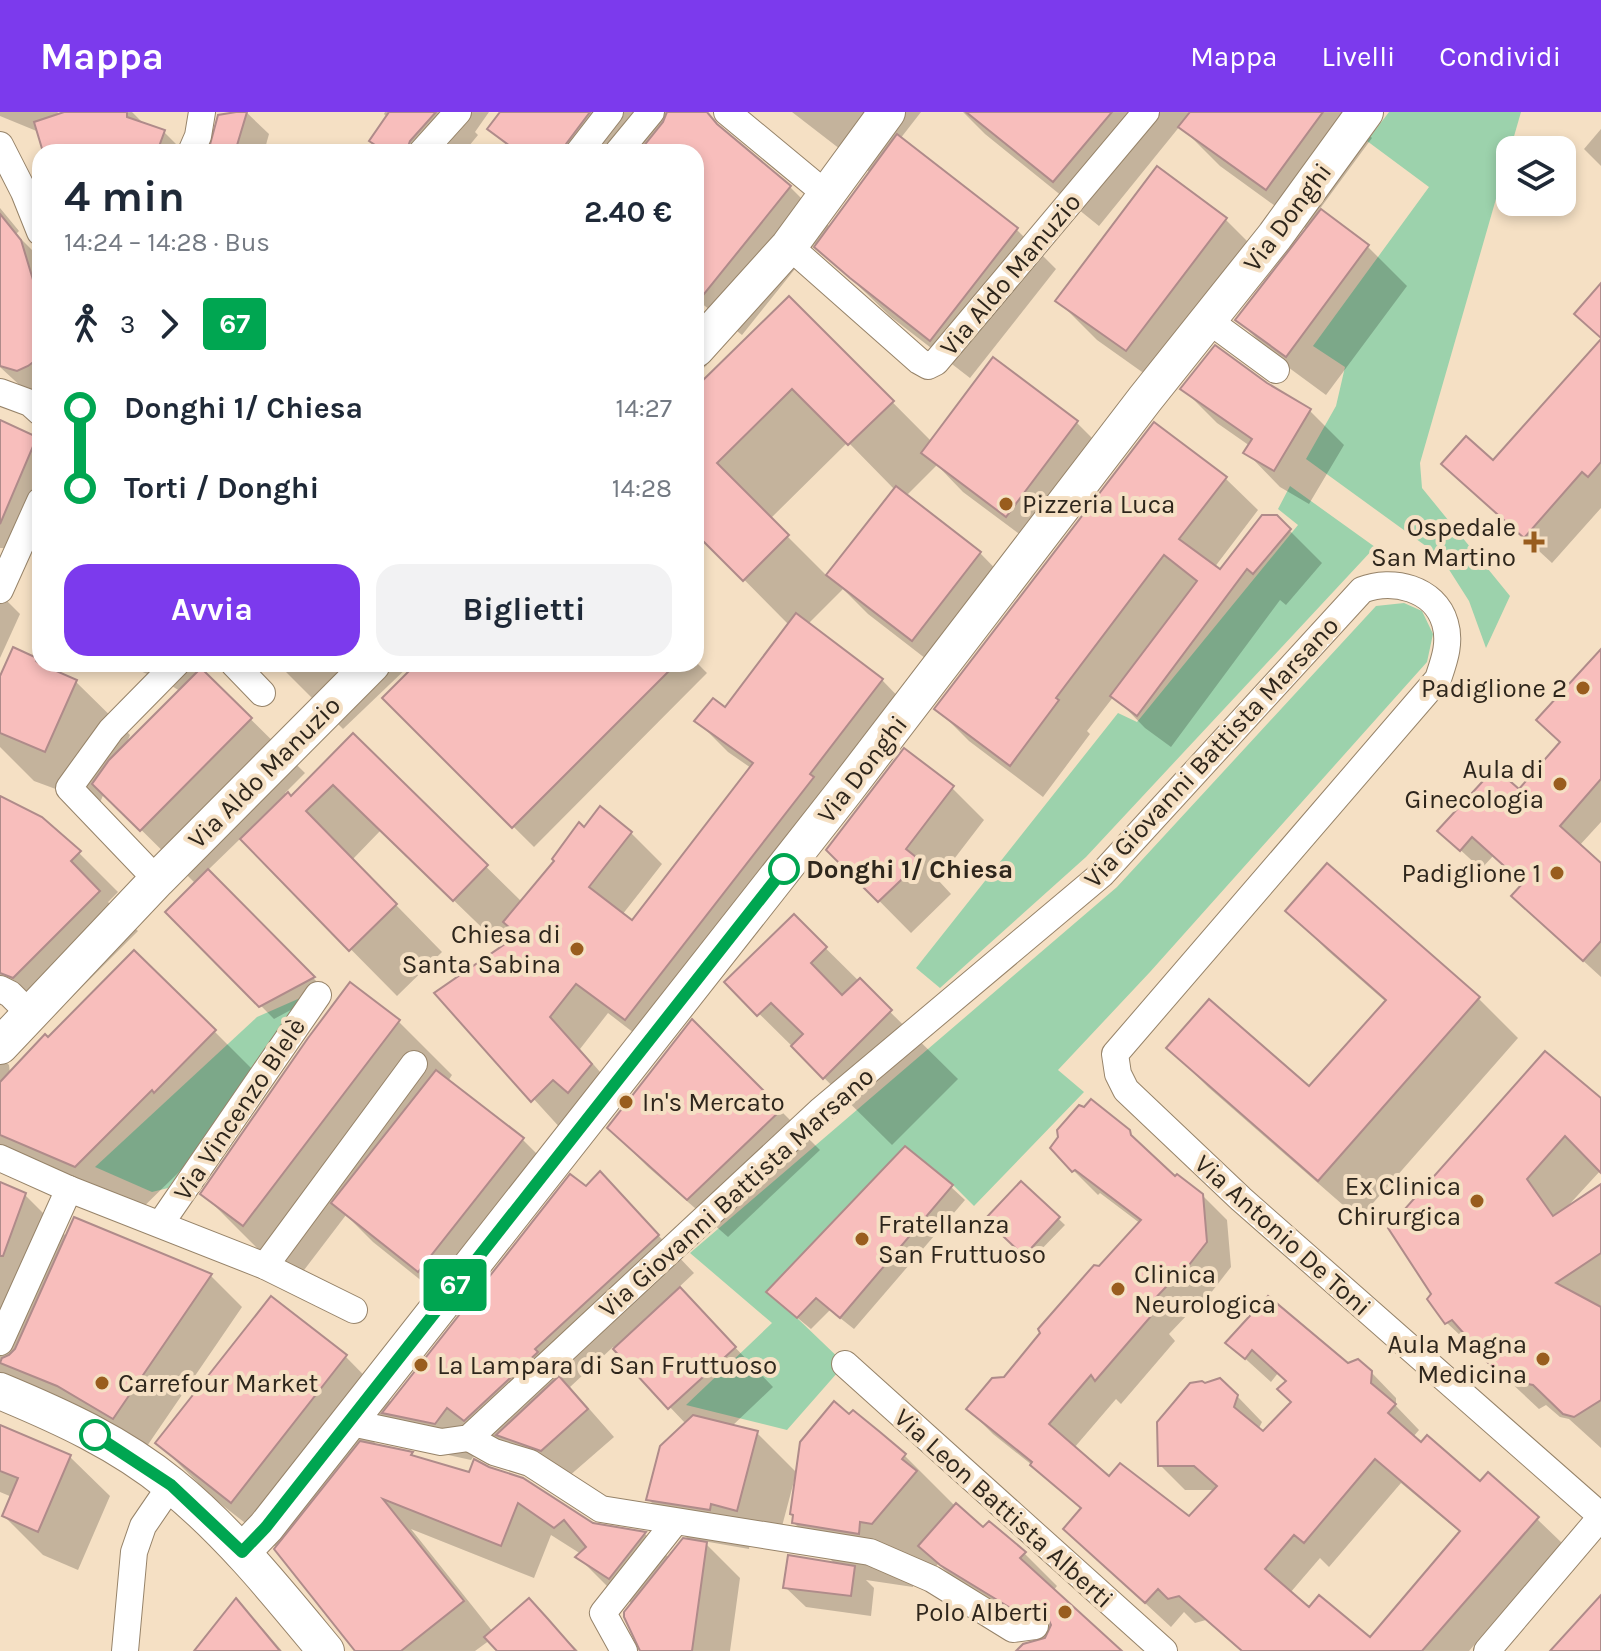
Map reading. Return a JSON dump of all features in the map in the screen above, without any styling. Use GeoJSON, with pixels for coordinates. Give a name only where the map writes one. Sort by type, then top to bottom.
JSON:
{"type":"FeatureCollection","features":[{"type":"Feature","properties":{"kind":"street"},"geometry":{"type":"LineString","coordinates":[[194,144],[202,112]]}},
{"type":"Feature","properties":{"kind":"street"},"geometry":{"type":"LineString","coordinates":[[429,144],[458,112]]}},
{"type":"Feature","properties":{"kind":"street"},"geometry":{"type":"LineString","coordinates":[[585,144],[610,112]]}},
{"type":"Feature","properties":{"kind":"street"},"geometry":{"type":"LineString","coordinates":[[625,144],[651,112]]}},
{"type":"Feature","properties":{"kind":"street"},"geometry":{"type":"LineString","coordinates":[[727,112],[826,194]]}},
{"type":"Feature","properties":{"kind":"street"},"geometry":{"type":"LineString","coordinates":[[704,340],[789,246],[887,112]]}},
{"type":"Feature","properties":{"kind":"street","name":"Via Aldo Manuzio"},"geometry":{"type":"LineString","coordinates":[[789,246],[928,366],[936,362],[1146,112]]}},
{"type":"Feature","properties":{"kind":"street","name":"Via Donghi"},"geometry":{"type":"LineString","coordinates":[[242,1552],[266,1527],[702,975],[1275,236],[1365,112]]}},
{"type":"Feature","properties":{"kind":"street"},"geometry":{"type":"LineString","coordinates":[[0,145],[32,212]]}},
{"type":"Feature","properties":{"kind":"street"},"geometry":{"type":"LineString","coordinates":[[1208,320],[1276,370]]}},
{"type":"Feature","properties":{"kind":"street"},"geometry":{"type":"LineString","coordinates":[[0,392],[32,402]]}},
{"type":"Feature","properties":{"kind":"street"},"geometry":{"type":"LineString","coordinates":[[0,590],[32,519]]}},
{"type":"Feature","properties":{"kind":"street","name":"Via Giovanni Battista Marsano"},"geometry":{"type":"LineString","coordinates":[[469,1438],[820,1111],[1102,874],[1362,590],[1378,584],[1397,584],[1428,597],[1445,622],[1448,652],[1438,679],[1115,1054],[1118,1074]]}},
{"type":"Feature","properties":{"kind":"street"},"geometry":{"type":"LineString","coordinates":[[157,880],[69,788],[111,730],[168,672]]}},
{"type":"Feature","properties":{"kind":"street"},"geometry":{"type":"LineString","coordinates":[[242,672],[262,693]]}},
{"type":"Feature","properties":{"kind":"street","name":"Via Aldo Manuzio"},"geometry":{"type":"LineString","coordinates":[[0,1046],[157,880],[364,672]]}},
{"type":"Feature","properties":{"kind":"street"},"geometry":{"type":"LineString","coordinates":[[0,989],[10,994],[31,1015]]}},
{"type":"Feature","properties":{"kind":"street","name":"Via Vincenzo Blelè"},"geometry":{"type":"LineString","coordinates":[[161,1223],[318,995]]}},
{"type":"Feature","properties":{"kind":"street"},"geometry":{"type":"LineString","coordinates":[[265,1266],[414,1064]]}},
{"type":"Feature","properties":{"kind":"street","name":"Via Antonio De Toni"},"geometry":{"type":"LineString","coordinates":[[1118,1074],[1126,1090],[1241,1199],[1601,1516]]}},
{"type":"Feature","properties":{"kind":"street","name":"Via Vincenzo Blelè"},"geometry":{"type":"LineString","coordinates":[[0,1158],[69,1189],[265,1266],[354,1310]]}},
{"type":"Feature","properties":{"kind":"street"},"geometry":{"type":"LineString","coordinates":[[0,1342],[69,1189]]}},
{"type":"Feature","properties":{"kind":"street","name":"Via Leon Battista Alberti"},"geometry":{"type":"LineString","coordinates":[[845,1364],[1164,1651]]}},
{"type":"Feature","properties":{"kind":"street"},"geometry":{"type":"LineString","coordinates":[[0,1391],[69,1420],[116,1447],[171,1485],[242,1552],[326,1651]]}},
{"type":"Feature","properties":{"kind":"street"},"geometry":{"type":"LineString","coordinates":[[347,1422],[441,1442],[469,1438],[494,1452],[530,1463],[601,1509],[870,1552],[932,1579],[1013,1629],[1035,1626]]}},
{"type":"Feature","properties":{"kind":"street"},"geometry":{"type":"LineString","coordinates":[[125,1651],[134,1552],[143,1526],[171,1485]]}},
{"type":"Feature","properties":{"kind":"street"},"geometry":{"type":"LineString","coordinates":[[1488,1650],[1601,1516]]}},
{"type":"Feature","properties":{"kind":"street"},"geometry":{"type":"LineString","coordinates":[[624,1651],[603,1613],[675,1522]]}},
{"type":"Feature","properties":{"kind":"green space"},"geometry":{"type":"Polygon","coordinates":[[[1389,112],[1521,112],[1514,136],[1496,136],[1496,199],[1420,463],[1422,488],[1510,596],[1486,648],[1469,601],[1441,557],[1306,459],[1336,406],[1345,367],[1313,346],[1429,187],[1367,141],[1389,112]]]}},
{"type":"Feature","properties":{"kind":"green space"},"geometry":{"type":"Polygon","coordinates":[[[1290,486],[1375,547],[1086,857],[940,988],[916,968],[1118,713],[1137,722],[1298,525],[1278,509],[1290,486]]]}},
{"type":"Feature","properties":{"kind":"green space"},"geometry":{"type":"Polygon","coordinates":[[[1404,603],[1422,611],[1433,634],[1427,662],[1150,972],[1058,1070],[1084,1092],[974,1206],[905,1146],[797,1318],[845,1364],[787,1430],[686,1405],[772,1323],[690,1253],[1117,887],[1376,606],[1404,603]]]}},
{"type":"Feature","properties":{"kind":"green space"},"geometry":{"type":"Polygon","coordinates":[[[307,995],[168,1188],[152,1192],[95,1167],[257,1017],[307,995]]]}},
{"type":"Feature","properties":{"kind":"building"},"geometry":{"type":"Polygon","coordinates":[[[64,112],[127,112],[127,117],[165,130],[160,144],[41,144],[34,122],[64,112]]]}},
{"type":"Feature","properties":{"kind":"building"},"geometry":{"type":"Polygon","coordinates":[[[247,112],[237,144],[210,144],[218,115],[247,112]]]}},
{"type":"Feature","properties":{"kind":"building"},"geometry":{"type":"Polygon","coordinates":[[[389,112],[436,112],[409,144],[374,144],[369,141],[389,112]]]}},
{"type":"Feature","properties":{"kind":"building"},"geometry":{"type":"Polygon","coordinates":[[[500,112],[590,112],[566,144],[507,144],[487,129],[500,112]]]}},
{"type":"Feature","properties":{"kind":"building"},"geometry":{"type":"Polygon","coordinates":[[[667,112],[707,112],[791,186],[704,294],[704,144],[645,144],[667,112]]]}},
{"type":"Feature","properties":{"kind":"building"},"geometry":{"type":"Polygon","coordinates":[[[966,112],[1112,112],[1053,182],[966,112]]]}},
{"type":"Feature","properties":{"kind":"building"},"geometry":{"type":"Polygon","coordinates":[[[1190,112],[1323,112],[1266,190],[1178,127],[1190,112]]]}},
{"type":"Feature","properties":{"kind":"building"},"geometry":{"type":"Polygon","coordinates":[[[897,134],[1018,228],[930,341],[814,247],[897,134]]]}},
{"type":"Feature","properties":{"kind":"building"},"geometry":{"type":"Polygon","coordinates":[[[1157,166],[1227,218],[1126,351],[1055,301],[1157,166]]]}},
{"type":"Feature","properties":{"kind":"building"},"geometry":{"type":"Polygon","coordinates":[[[1321,209],[1369,245],[1286,357],[1235,320],[1321,209]]]}},
{"type":"Feature","properties":{"kind":"building"},"geometry":{"type":"Polygon","coordinates":[[[0,214],[21,240],[32,276],[32,363],[17,371],[0,366],[0,214]]]}},
{"type":"Feature","properties":{"kind":"building"},"geometry":{"type":"Polygon","coordinates":[[[1601,283],[1601,338],[1574,314],[1601,283]]]}},
{"type":"Feature","properties":{"kind":"building"},"geometry":{"type":"Polygon","coordinates":[[[789,296],[894,401],[848,445],[792,389],[717,463],[789,535],[743,581],[704,542],[704,379],[789,296]]]}},
{"type":"Feature","properties":{"kind":"building"},"geometry":{"type":"Polygon","coordinates":[[[1601,339],[1601,462],[1588,477],[1582,472],[1524,538],[1441,464],[1466,436],[1493,460],[1601,339]]]}},
{"type":"Feature","properties":{"kind":"building"},"geometry":{"type":"Polygon","coordinates":[[[1215,345],[1267,383],[1311,409],[1274,471],[1243,453],[1252,439],[1180,389],[1215,345]]]}},
{"type":"Feature","properties":{"kind":"building"},"geometry":{"type":"Polygon","coordinates":[[[993,357],[1078,421],[1006,517],[921,453],[993,357]]]}},
{"type":"Feature","properties":{"kind":"building"},"geometry":{"type":"Polygon","coordinates":[[[0,420],[32,435],[32,449],[0,524],[0,420]]]}},
{"type":"Feature","properties":{"kind":"building"},"geometry":{"type":"Polygon","coordinates":[[[1154,422],[1227,477],[1179,539],[1220,569],[1262,515],[1277,515],[1291,529],[1253,574],[1247,569],[1137,716],[1110,696],[1197,581],[1164,555],[1056,698],[1059,700],[1010,766],[934,709],[1154,422]]]}},
{"type":"Feature","properties":{"kind":"building"},"geometry":{"type":"Polygon","coordinates":[[[896,486],[981,552],[912,641],[826,575],[896,486]]]}},
{"type":"Feature","properties":{"kind":"building"},"geometry":{"type":"Polygon","coordinates":[[[796,613],[883,679],[810,774],[814,777],[625,1020],[576,984],[550,1017],[592,1064],[568,1093],[553,1080],[531,1102],[434,993],[518,935],[503,922],[554,861],[552,859],[579,822],[584,827],[600,806],[632,832],[589,887],[632,920],[753,763],[694,721],[713,698],[725,707],[796,613]]]}},
{"type":"Feature","properties":{"kind":"building"},"geometry":{"type":"Polygon","coordinates":[[[13,647],[32,656],[32,672],[58,672],[77,680],[45,752],[0,733],[0,676],[13,647]]]}},
{"type":"Feature","properties":{"kind":"building"},"geometry":{"type":"Polygon","coordinates":[[[1601,649],[1601,779],[1560,826],[1601,863],[1601,941],[1583,961],[1511,896],[1523,883],[1472,837],[1460,851],[1437,831],[1495,768],[1519,789],[1560,742],[1536,720],[1601,649]]]}},
{"type":"Feature","properties":{"kind":"building"},"geometry":{"type":"Polygon","coordinates":[[[197,672],[205,672],[252,718],[140,831],[92,784],[109,760],[197,672]]]}},
{"type":"Feature","properties":{"kind":"building"},"geometry":{"type":"Polygon","coordinates":[[[408,672],[668,672],[512,828],[382,698],[408,672]]]}},
{"type":"Feature","properties":{"kind":"building"},"geometry":{"type":"Polygon","coordinates":[[[353,733],[488,865],[453,901],[333,785],[306,811],[397,904],[349,951],[240,839],[288,792],[291,796],[353,733]]]}},
{"type":"Feature","properties":{"kind":"building"},"geometry":{"type":"Polygon","coordinates":[[[904,748],[954,786],[906,849],[921,861],[878,902],[826,850],[904,748]]]}},
{"type":"Feature","properties":{"kind":"building"},"geometry":{"type":"Polygon","coordinates":[[[0,796],[42,817],[81,851],[71,861],[100,891],[13,978],[0,973],[0,796]]]}},
{"type":"Feature","properties":{"kind":"building"},"geometry":{"type":"Polygon","coordinates":[[[1327,863],[1480,997],[1318,1181],[1166,1048],[1209,999],[1309,1086],[1386,1000],[1285,911],[1327,863]]]}},
{"type":"Feature","properties":{"kind":"building"},"geometry":{"type":"Polygon","coordinates":[[[208,869],[315,977],[259,1007],[165,912],[208,869]]]}},
{"type":"Feature","properties":{"kind":"building"},"geometry":{"type":"Polygon","coordinates":[[[794,914],[827,947],[811,963],[842,995],[860,978],[892,1010],[823,1079],[791,1046],[803,1034],[771,1003],[757,1016],[724,982],[794,914]]]}},
{"type":"Feature","properties":{"kind":"building"},"geometry":{"type":"Polygon","coordinates":[[[134,950],[216,1030],[75,1167],[0,1135],[0,1082],[45,1034],[48,1037],[134,950]]]}},
{"type":"Feature","properties":{"kind":"building"},"geometry":{"type":"Polygon","coordinates":[[[350,982],[400,1020],[243,1226],[200,1194],[350,982]]]}},
{"type":"Feature","properties":{"kind":"building"},"geometry":{"type":"Polygon","coordinates":[[[692,1019],[782,1109],[687,1200],[607,1128],[692,1019]]]}},
{"type":"Feature","properties":{"kind":"building","name":"Ex Clinica Chirurgica"},"geometry":{"type":"Polygon","coordinates":[[[1545,1051],[1601,1098],[1601,1173],[1565,1136],[1527,1179],[1553,1216],[1601,1184],[1601,1253],[1556,1283],[1601,1307],[1601,1400],[1574,1417],[1563,1414],[1533,1385],[1523,1383],[1510,1371],[1503,1376],[1470,1347],[1467,1337],[1452,1320],[1445,1324],[1427,1299],[1431,1294],[1388,1228],[1545,1051]]]}},
{"type":"Feature","properties":{"kind":"building"},"geometry":{"type":"Polygon","coordinates":[[[436,1070],[524,1138],[418,1272],[331,1203],[436,1070]]]}},
{"type":"Feature","properties":{"kind":"building"},"geometry":{"type":"Polygon","coordinates":[[[1091,1099],[1130,1130],[1131,1135],[1175,1176],[1177,1174],[1203,1194],[1207,1242],[1185,1270],[1146,1308],[1152,1315],[1095,1381],[1091,1375],[1049,1424],[1109,1476],[1120,1463],[1189,1516],[1217,1486],[1194,1466],[1158,1466],[1157,1422],[1190,1383],[1205,1383],[1220,1378],[1238,1395],[1234,1407],[1263,1431],[1291,1402],[1277,1389],[1286,1381],[1252,1350],[1245,1359],[1225,1343],[1268,1296],[1348,1363],[1358,1359],[1372,1371],[1371,1383],[1396,1404],[1388,1413],[1421,1442],[1427,1435],[1480,1481],[1488,1472],[1539,1517],[1422,1651],[1242,1651],[1179,1596],[1168,1599],[1158,1589],[1145,1603],[1063,1529],[1081,1508],[1030,1465],[1032,1462],[966,1409],[992,1378],[1004,1377],[1040,1333],[1038,1329],[1094,1265],[1099,1266],[1141,1220],[1075,1170],[1072,1172],[1050,1148],[1058,1137],[1057,1130],[1079,1105],[1084,1107],[1091,1099]],[[1375,1459],[1304,1543],[1294,1535],[1265,1569],[1309,1607],[1319,1595],[1370,1637],[1460,1531],[1375,1459]]]}},
{"type":"Feature","properties":{"kind":"building","name":"Fratellanza San Fruttuoso"},"geometry":{"type":"Polygon","coordinates":[[[905,1146],[953,1185],[840,1318],[816,1298],[797,1318],[766,1292],[905,1146]]]}},
{"type":"Feature","properties":{"kind":"building"},"geometry":{"type":"Polygon","coordinates":[[[600,1171],[659,1235],[535,1349],[538,1352],[464,1421],[447,1408],[435,1424],[382,1413],[570,1174],[586,1186],[600,1171]]]}},
{"type":"Feature","properties":{"kind":"building"},"geometry":{"type":"Polygon","coordinates":[[[1021,1181],[1060,1217],[1024,1256],[985,1219],[1021,1181]]]}},
{"type":"Feature","properties":{"kind":"building"},"geometry":{"type":"Polygon","coordinates":[[[0,1182],[26,1193],[3,1256],[0,1256],[0,1182]]]}},
{"type":"Feature","properties":{"kind":"building"},"geometry":{"type":"Polygon","coordinates":[[[74,1217],[212,1274],[113,1419],[57,1386],[0,1363],[15,1349],[74,1217]]]}},
{"type":"Feature","properties":{"kind":"building"},"geometry":{"type":"Polygon","coordinates":[[[680,1287],[736,1347],[668,1409],[613,1349],[680,1287]]]}},
{"type":"Feature","properties":{"kind":"building"},"geometry":{"type":"Polygon","coordinates":[[[271,1296],[347,1355],[231,1503],[155,1443],[271,1296]]]}},
{"type":"Feature","properties":{"kind":"building"},"geometry":{"type":"Polygon","coordinates":[[[559,1376],[588,1409],[541,1451],[496,1435],[559,1376]]]}},
{"type":"Feature","properties":{"kind":"building"},"geometry":{"type":"Polygon","coordinates":[[[834,1401],[849,1414],[853,1410],[880,1432],[906,1454],[902,1459],[917,1471],[872,1524],[860,1522],[859,1534],[792,1523],[793,1515],[790,1514],[800,1442],[834,1401]]]}},
{"type":"Feature","properties":{"kind":"building"},"geometry":{"type":"Polygon","coordinates":[[[693,1415],[758,1431],[737,1511],[711,1504],[710,1510],[646,1500],[660,1446],[693,1415]]]}},
{"type":"Feature","properties":{"kind":"building"},"geometry":{"type":"Polygon","coordinates":[[[0,1425],[71,1455],[38,1532],[2,1516],[18,1478],[0,1471],[0,1425]]]}},
{"type":"Feature","properties":{"kind":"building"},"geometry":{"type":"Polygon","coordinates":[[[360,1441],[413,1452],[411,1455],[469,1472],[474,1459],[523,1478],[593,1523],[646,1532],[609,1579],[575,1557],[586,1547],[564,1520],[554,1528],[518,1503],[501,1546],[383,1499],[464,1601],[401,1651],[355,1651],[274,1549],[360,1441]]]}},
{"type":"Feature","properties":{"kind":"building"},"geometry":{"type":"Polygon","coordinates":[[[956,1503],[983,1527],[989,1521],[1026,1552],[1020,1558],[1122,1651],[1016,1651],[1023,1644],[1045,1638],[1051,1625],[1047,1616],[1034,1610],[1017,1612],[940,1565],[918,1546],[956,1503]]]}},
{"type":"Feature","properties":{"kind":"building"},"geometry":{"type":"Polygon","coordinates":[[[683,1538],[707,1542],[692,1651],[640,1651],[624,1612],[683,1538]]]}},
{"type":"Feature","properties":{"kind":"building"},"geometry":{"type":"Polygon","coordinates":[[[788,1555],[855,1566],[851,1596],[783,1588],[788,1555]]]}},
{"type":"Feature","properties":{"kind":"building"},"geometry":{"type":"Polygon","coordinates":[[[1601,1595],[1601,1651],[1550,1651],[1601,1595]]]}},
{"type":"Feature","properties":{"kind":"building"},"geometry":{"type":"Polygon","coordinates":[[[236,1598],[280,1651],[194,1651],[236,1598]]]}},
{"type":"Feature","properties":{"kind":"building"},"geometry":{"type":"Polygon","coordinates":[[[529,1598],[576,1651],[497,1651],[484,1637],[529,1598]]]}},
{"type":"Feature","properties":{"kind":"bus line","name":"67"},"geometry":{"type":"LineString","coordinates":[[95,1435],[171,1485],[242,1552],[266,1527],[784,869]]}},
{"type":"Feature","properties":{"kind":"place","name":"Pizzeria Luca"},"geometry":{"type":"Point","coordinates":[1006,504]}},
{"type":"Feature","properties":{"kind":"place","name":"Ospedale San Martino"},"geometry":{"type":"Point","coordinates":[1534,542]}},
{"type":"Feature","properties":{"kind":"place","name":"Padiglione 2"},"geometry":{"type":"Point","coordinates":[1583,688]}},
{"type":"Feature","properties":{"kind":"place","name":"Aula di Ginecologia"},"geometry":{"type":"Point","coordinates":[1560,784]}},
{"type":"Feature","properties":{"kind":"place","name":"Donghi 1/ Chiesa"},"geometry":{"type":"Point","coordinates":[784,869]}},
{"type":"Feature","properties":{"kind":"place","name":"Padiglione 1"},"geometry":{"type":"Point","coordinates":[1557,873]}},
{"type":"Feature","properties":{"kind":"place","name":"Chiesa di Santa Sabina"},"geometry":{"type":"Point","coordinates":[577,949]}},
{"type":"Feature","properties":{"kind":"place","name":"In's Mercato"},"geometry":{"type":"Point","coordinates":[626,1102]}},
{"type":"Feature","properties":{"kind":"place","name":"Ex Clinica Chirurgica"},"geometry":{"type":"Point","coordinates":[1477,1201]}},
{"type":"Feature","properties":{"kind":"place","name":"Fratellanza San Fruttuoso"},"geometry":{"type":"Point","coordinates":[862,1239]}},
{"type":"Feature","properties":{"kind":"place","name":"Clinica Neurologica"},"geometry":{"type":"Point","coordinates":[1118,1289]}},
{"type":"Feature","properties":{"kind":"place","name":"Aula Magna Medicina"},"geometry":{"type":"Point","coordinates":[1543,1359]}},
{"type":"Feature","properties":{"kind":"place","name":"La Lampara di San Fruttuoso"},"geometry":{"type":"Point","coordinates":[421,1365]}},
{"type":"Feature","properties":{"kind":"place","name":"Carrefour Market"},"geometry":{"type":"Point","coordinates":[102,1383]}},
{"type":"Feature","properties":{"kind":"place","name":"Polo Alberti"},"geometry":{"type":"Point","coordinates":[1065,1612]}}]}
